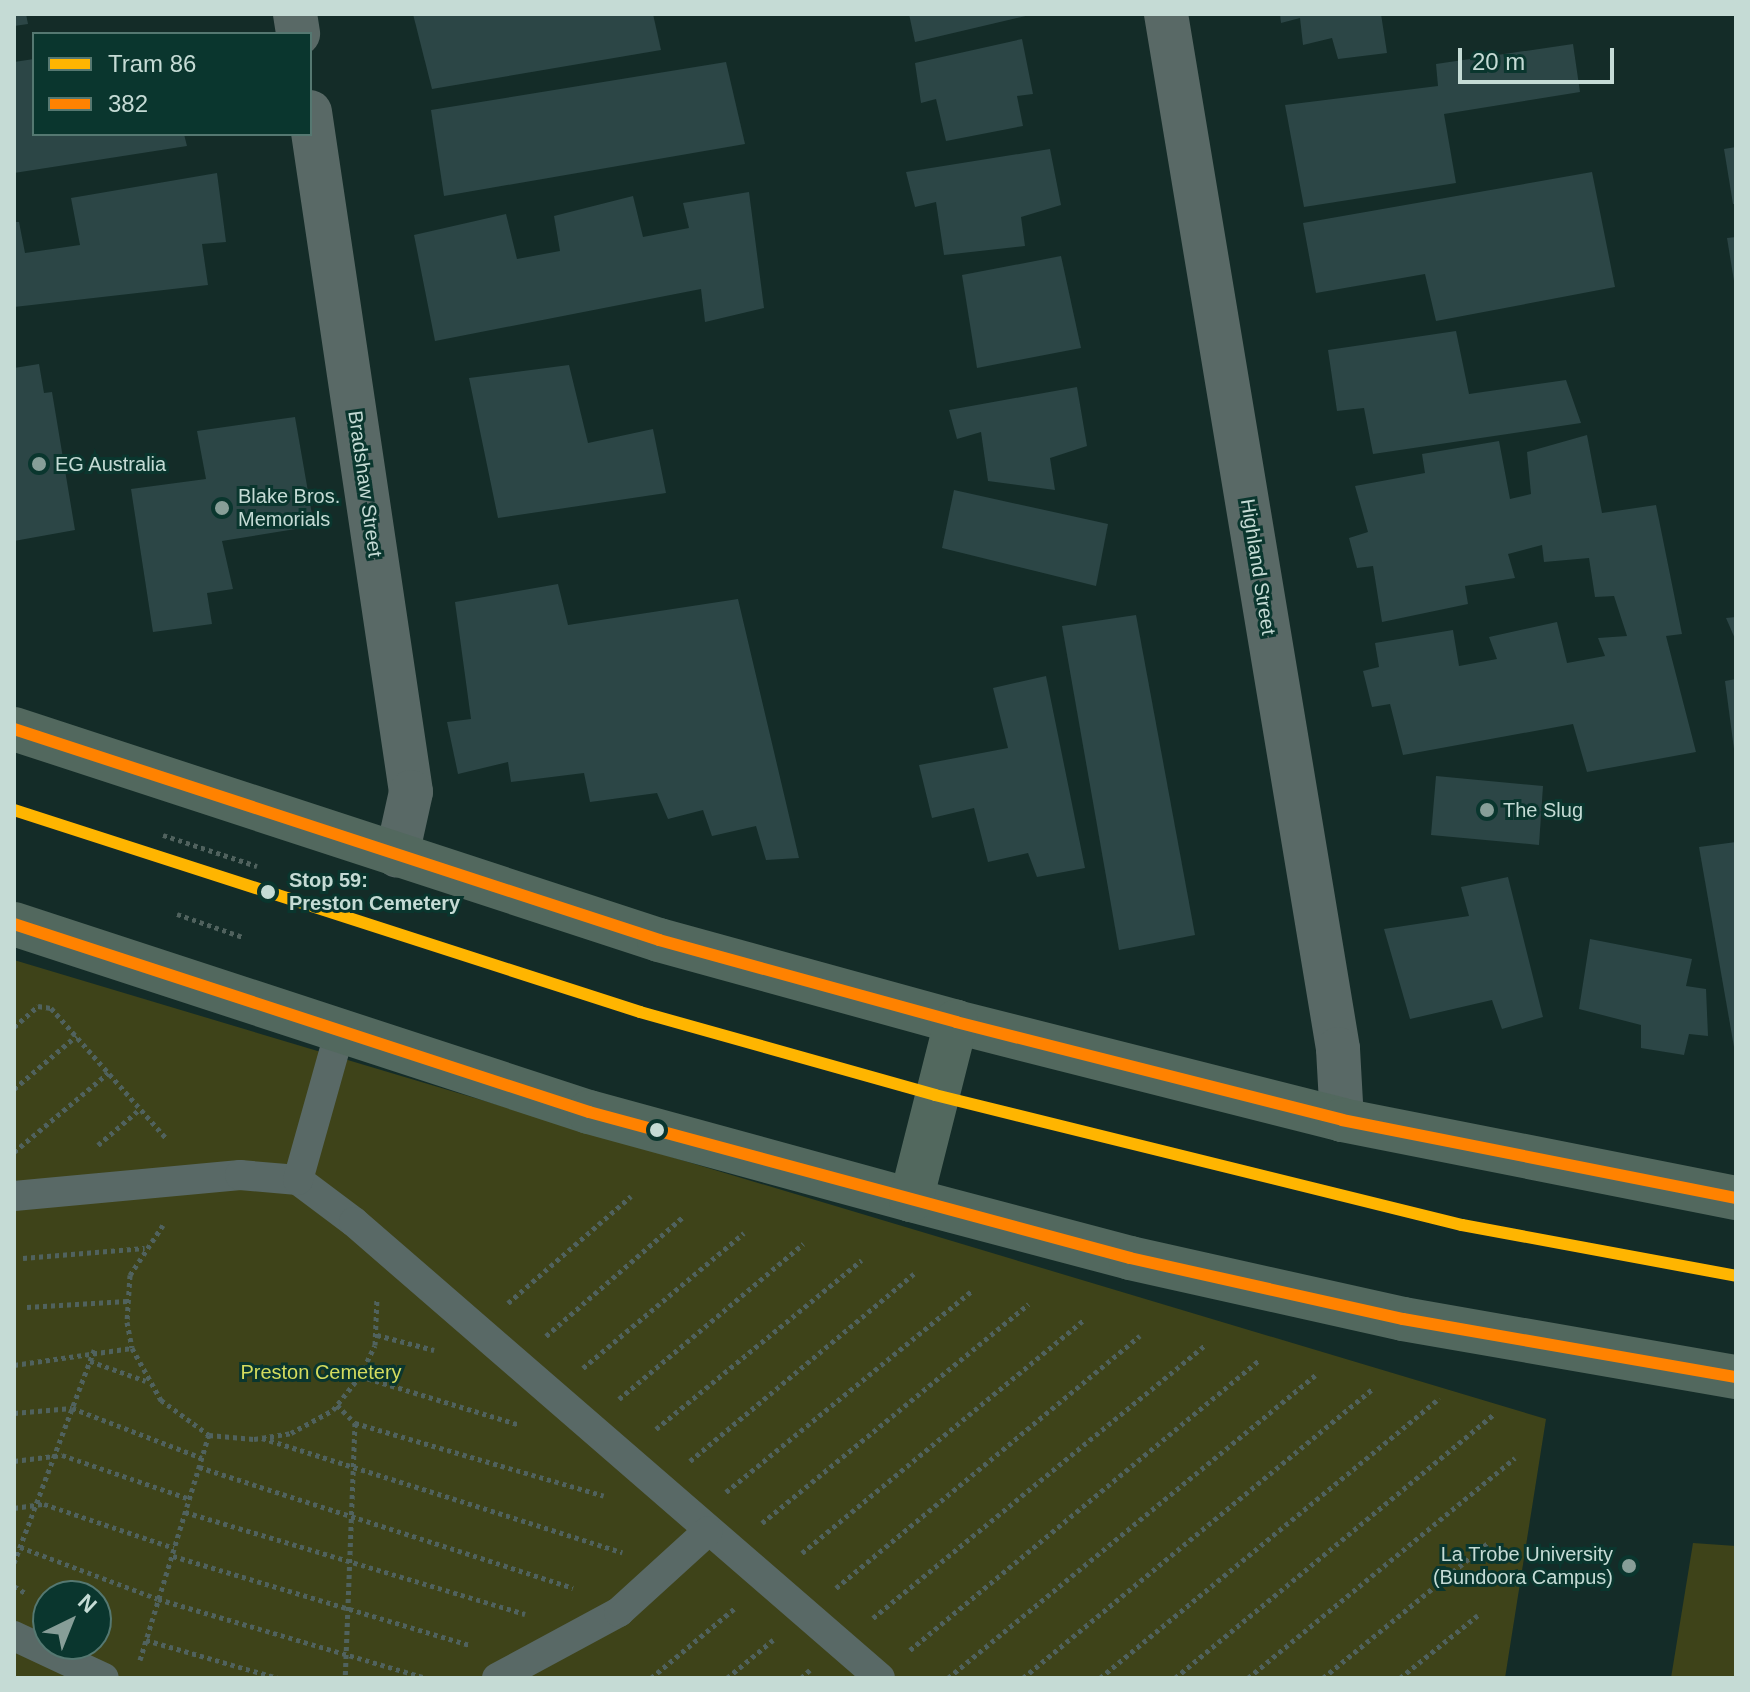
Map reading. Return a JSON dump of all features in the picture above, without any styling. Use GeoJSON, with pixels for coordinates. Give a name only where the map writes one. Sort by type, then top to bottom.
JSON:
{"type":"FeatureCollection","features":[{"type":"Feature","properties":{"kind":"highway"},"geometry":{"type":"LineString","coordinates":[[14,729],[659,940],[956,1022],[1342,1120],[1736,1198]]}},
{"type":"Feature","properties":{"kind":"highway"},"geometry":{"type":"LineString","coordinates":[[14,924],[589,1112],[1130,1258],[1403,1319],[1736,1377]]}},
{"type":"Feature","properties":{"kind":"highway"},"geometry":{"type":"LineString","coordinates":[[911,1200],[956,1022]]}},
{"type":"Feature","properties":{"kind":"street","name":"Highland Street"},"geometry":{"type":"LineString","coordinates":[[1166,14],[1338,1049],[1342,1120]]}},
{"type":"Feature","properties":{"kind":"street","name":"Bradshaw Street"},"geometry":{"type":"LineString","coordinates":[[312,125],[411,792],[397,855]]}},
{"type":"Feature","properties":{"kind":"lane"},"geometry":{"type":"LineString","coordinates":[[298,1180],[340,1031]]}},
{"type":"Feature","properties":{"kind":"lane"},"geometry":{"type":"LineString","coordinates":[[14,1196],[223,1176],[298,1180],[354,1222],[879,1677]]}},
{"type":"Feature","properties":{"kind":"lane"},"geometry":{"type":"LineString","coordinates":[[497,1678],[543,1666],[584,1633],[627,1605],[711,1533]]}},
{"type":"Feature","properties":{"kind":"lane"},"geometry":{"type":"LineString","coordinates":[[14,1636],[104,1678]]}},
{"type":"Feature","properties":{"kind":"path"},"geometry":{"type":"LineString","coordinates":[[163,835],[257,866]]}},
{"type":"Feature","properties":{"kind":"path"},"geometry":{"type":"LineString","coordinates":[[177,914],[243,937]]}},
{"type":"Feature","properties":{"kind":"path"},"geometry":{"type":"LineString","coordinates":[[14,1027],[38,1006],[51,1008],[168,1141],[157,1182]]}},
{"type":"Feature","properties":{"kind":"path"},"geometry":{"type":"LineString","coordinates":[[14,1089],[76,1036]]}},
{"type":"Feature","properties":{"kind":"path"},"geometry":{"type":"LineString","coordinates":[[14,1152],[108,1073]]}},
{"type":"Feature","properties":{"kind":"path"},"geometry":{"type":"LineString","coordinates":[[223,1176],[169,1219],[145,1248],[130,1275],[127,1301],[132,1348],[147,1382],[177,1415],[209,1435],[261,1438],[291,1433],[337,1405],[360,1376],[379,1324],[377,1296],[354,1222]]}},
{"type":"Feature","properties":{"kind":"path"},"geometry":{"type":"LineString","coordinates":[[477,1329],[631,1196]]}},
{"type":"Feature","properties":{"kind":"path"},"geometry":{"type":"LineString","coordinates":[[515,1363],[683,1217]]}},
{"type":"Feature","properties":{"kind":"path"},"geometry":{"type":"LineString","coordinates":[[551,1394],[744,1233]]}},
{"type":"Feature","properties":{"kind":"path"},"geometry":{"type":"LineString","coordinates":[[588,1426],[803,1244]]}},
{"type":"Feature","properties":{"kind":"path"},"geometry":{"type":"LineString","coordinates":[[23,1258],[145,1248]]}},
{"type":"Feature","properties":{"kind":"path"},"geometry":{"type":"LineString","coordinates":[[623,1456],[862,1260]]}},
{"type":"Feature","properties":{"kind":"path"},"geometry":{"type":"LineString","coordinates":[[659,1487],[914,1274]]}},
{"type":"Feature","properties":{"kind":"path"},"geometry":{"type":"LineString","coordinates":[[711,1533],[973,1290]]}},
{"type":"Feature","properties":{"kind":"path"},"geometry":{"type":"LineString","coordinates":[[27,1307],[127,1301]]}},
{"type":"Feature","properties":{"kind":"path"},"geometry":{"type":"LineString","coordinates":[[711,1533],[1029,1304]]}},
{"type":"Feature","properties":{"kind":"path"},"geometry":{"type":"LineString","coordinates":[[651,1678],[1085,1319]]}},
{"type":"Feature","properties":{"kind":"path"},"geometry":{"type":"LineString","coordinates":[[727,1678],[1140,1336]]}},
{"type":"Feature","properties":{"kind":"path"},"geometry":{"type":"LineString","coordinates":[[801,1678],[1206,1344]]}},
{"type":"Feature","properties":{"kind":"path"},"geometry":{"type":"LineString","coordinates":[[14,1365],[94,1350],[132,1348]]}},
{"type":"Feature","properties":{"kind":"path"},"geometry":{"type":"LineString","coordinates":[[14,1563],[94,1350]]}},
{"type":"Feature","properties":{"kind":"path"},"geometry":{"type":"LineString","coordinates":[[879,1677],[1260,1359]]}},
{"type":"Feature","properties":{"kind":"path"},"geometry":{"type":"LineString","coordinates":[[90,1361],[147,1382]]}},
{"type":"Feature","properties":{"kind":"path"},"geometry":{"type":"LineString","coordinates":[[948,1678],[1315,1375]]}},
{"type":"Feature","properties":{"kind":"path"},"geometry":{"type":"LineString","coordinates":[[360,1376],[535,1429]]}},
{"type":"Feature","properties":{"kind":"path"},"geometry":{"type":"LineString","coordinates":[[1023,1678],[1373,1388]]}},
{"type":"Feature","properties":{"kind":"path"},"geometry":{"type":"LineString","coordinates":[[1100,1678],[1440,1398]]}},
{"type":"Feature","properties":{"kind":"path"},"geometry":{"type":"LineString","coordinates":[[337,1405],[355,1423],[612,1499]]}},
{"type":"Feature","properties":{"kind":"path"},"geometry":{"type":"LineString","coordinates":[[14,1413],[72,1408],[202,1458]]}},
{"type":"Feature","properties":{"kind":"path"},"geometry":{"type":"LineString","coordinates":[[1175,1678],[1493,1415]]}},
{"type":"Feature","properties":{"kind":"path"},"geometry":{"type":"LineString","coordinates":[[345,1678],[355,1423]]}},
{"type":"Feature","properties":{"kind":"path"},"geometry":{"type":"LineString","coordinates":[[138,1667],[209,1435]]}},
{"type":"Feature","properties":{"kind":"path"},"geometry":{"type":"LineString","coordinates":[[261,1438],[673,1568]]}},
{"type":"Feature","properties":{"kind":"path"},"geometry":{"type":"LineString","coordinates":[[14,1461],[54,1456],[190,1499]]}},
{"type":"Feature","properties":{"kind":"path"},"geometry":{"type":"LineString","coordinates":[[1248,1678],[1515,1458]]}},
{"type":"Feature","properties":{"kind":"path"},"geometry":{"type":"LineString","coordinates":[[199,1467],[336,1514],[352,1515],[627,1605]]}},
{"type":"Feature","properties":{"kind":"path"},"geometry":{"type":"LineString","coordinates":[[14,1508],[36,1505],[174,1548]]}},
{"type":"Feature","properties":{"kind":"path"},"geometry":{"type":"LineString","coordinates":[[185,1512],[584,1633]]}},
{"type":"Feature","properties":{"kind":"path"},"geometry":{"type":"LineString","coordinates":[[1323,1678],[1487,1544]]}},
{"type":"Feature","properties":{"kind":"path"},"geometry":{"type":"LineString","coordinates":[[20,1547],[158,1599],[427,1678]]}},
{"type":"Feature","properties":{"kind":"path"},"geometry":{"type":"LineString","coordinates":[[173,1556],[543,1666]]}},
{"type":"Feature","properties":{"kind":"path"},"geometry":{"type":"LineString","coordinates":[[1400,1678],[1478,1615]]}},
{"type":"Feature","properties":{"kind":"path"},"geometry":{"type":"LineString","coordinates":[[146,1640],[278,1678]]}},
{"type":"Feature","properties":{"kind":"green space","name":"Preston Cemetery"},"geometry":{"type":"Polygon","coordinates":[[[14,960],[1546,1419],[1505,1678],[14,1678],[14,960]]]}},
{"type":"Feature","properties":{"kind":"green space"},"geometry":{"type":"Polygon","coordinates":[[[1693,1543],[1736,1546],[1736,1678],[1671,1678],[1693,1543]]]}},
{"type":"Feature","properties":{"kind":"building"},"geometry":{"type":"Polygon","coordinates":[[[14,14],[26,14],[28,24],[14,26],[14,14]]]}},
{"type":"Feature","properties":{"kind":"building"},"geometry":{"type":"Polygon","coordinates":[[[413,14],[653,14],[661,50],[432,89],[413,14]]]}},
{"type":"Feature","properties":{"kind":"building"},"geometry":{"type":"Polygon","coordinates":[[[909,14],[1030,14],[1030,15],[915,42],[909,14]]]}},
{"type":"Feature","properties":{"kind":"building"},"geometry":{"type":"Polygon","coordinates":[[[1280,14],[1381,14],[1387,53],[1338,59],[1332,38],[1303,45],[1300,18],[1281,23],[1280,14]]]}},
{"type":"Feature","properties":{"kind":"building"},"geometry":{"type":"Polygon","coordinates":[[[1022,39],[1033,94],[1017,96],[1023,126],[946,141],[936,99],[921,103],[915,63],[1022,39]]]}},
{"type":"Feature","properties":{"kind":"building"},"geometry":{"type":"Polygon","coordinates":[[[1573,44],[1580,92],[1444,114],[1456,183],[1304,207],[1285,105],[1438,86],[1436,64],[1573,44]]]}},
{"type":"Feature","properties":{"kind":"building"},"geometry":{"type":"Polygon","coordinates":[[[32,59],[32,136],[184,136],[187,146],[14,173],[14,62],[32,59]]]}},
{"type":"Feature","properties":{"kind":"building"},"geometry":{"type":"Polygon","coordinates":[[[726,62],[745,144],[444,196],[431,110],[726,62]]]}},
{"type":"Feature","properties":{"kind":"building"},"geometry":{"type":"Polygon","coordinates":[[[1736,147],[1736,204],[1733,204],[1724,149],[1736,147]]]}},
{"type":"Feature","properties":{"kind":"building"},"geometry":{"type":"Polygon","coordinates":[[[1050,149],[1061,205],[1021,217],[1025,246],[944,255],[936,202],[915,207],[906,172],[1050,149]]]}},
{"type":"Feature","properties":{"kind":"building"},"geometry":{"type":"Polygon","coordinates":[[[1592,172],[1615,287],[1436,321],[1425,274],[1316,293],[1303,223],[1592,172]]]}},
{"type":"Feature","properties":{"kind":"building"},"geometry":{"type":"Polygon","coordinates":[[[217,173],[226,242],[202,244],[208,285],[14,307],[14,222],[19,222],[25,253],[80,245],[71,198],[217,173]]]}},
{"type":"Feature","properties":{"kind":"building"},"geometry":{"type":"Polygon","coordinates":[[[749,192],[764,308],[705,322],[701,289],[435,341],[414,235],[506,214],[517,259],[560,251],[554,216],[633,196],[643,237],[689,228],[683,203],[749,192]]]}},
{"type":"Feature","properties":{"kind":"building"},"geometry":{"type":"Polygon","coordinates":[[[1736,237],[1736,281],[1734,281],[1727,238],[1736,237]]]}},
{"type":"Feature","properties":{"kind":"building"},"geometry":{"type":"Polygon","coordinates":[[[1061,256],[1081,348],[977,368],[962,275],[1061,256]]]}},
{"type":"Feature","properties":{"kind":"building"},"geometry":{"type":"Polygon","coordinates":[[[1456,331],[1469,394],[1566,380],[1581,423],[1373,454],[1364,408],[1337,411],[1328,350],[1456,331]]]}},
{"type":"Feature","properties":{"kind":"building","name":"EG Australia"},"geometry":{"type":"Polygon","coordinates":[[[39,364],[44,393],[52,392],[75,530],[14,541],[14,368],[39,364]]]}},
{"type":"Feature","properties":{"kind":"building"},"geometry":{"type":"Polygon","coordinates":[[[569,365],[588,443],[653,429],[666,493],[498,518],[469,378],[569,365]]]}},
{"type":"Feature","properties":{"kind":"building"},"geometry":{"type":"Polygon","coordinates":[[[1077,387],[1087,446],[1050,458],[1055,490],[988,481],[981,432],[957,439],[949,410],[1077,387]]]}},
{"type":"Feature","properties":{"kind":"building","name":"Blake Bros. Memorials"},"geometry":{"type":"Polygon","coordinates":[[[295,417],[314,526],[222,541],[233,589],[207,593],[212,624],[153,632],[131,489],[206,479],[197,431],[295,417]]]}},
{"type":"Feature","properties":{"kind":"building"},"geometry":{"type":"Polygon","coordinates":[[[1587,435],[1602,513],[1656,505],[1682,634],[1666,636],[1696,752],[1587,772],[1573,724],[1403,755],[1390,704],[1372,707],[1363,671],[1379,667],[1375,643],[1453,630],[1459,666],[1497,659],[1489,637],[1557,622],[1567,663],[1605,656],[1598,638],[1627,636],[1614,596],[1595,597],[1589,558],[1544,562],[1542,545],[1508,554],[1515,578],[1465,586],[1468,604],[1382,622],[1373,566],[1357,568],[1349,538],[1368,532],[1355,486],[1425,473],[1422,454],[1499,441],[1510,499],[1531,494],[1527,452],[1587,435]]]}},
{"type":"Feature","properties":{"kind":"building"},"geometry":{"type":"Polygon","coordinates":[[[954,490],[1108,524],[1096,586],[942,548],[954,490]]]}},
{"type":"Feature","properties":{"kind":"building"},"geometry":{"type":"Polygon","coordinates":[[[558,584],[568,625],[738,599],[799,858],[766,860],[756,826],[712,836],[703,810],[668,819],[657,793],[590,802],[584,773],[511,782],[508,762],[458,774],[447,722],[471,719],[455,602],[558,584]]]}},
{"type":"Feature","properties":{"kind":"building"},"geometry":{"type":"Polygon","coordinates":[[[1136,615],[1195,935],[1119,950],[1062,626],[1136,615]]]}},
{"type":"Feature","properties":{"kind":"building"},"geometry":{"type":"Polygon","coordinates":[[[1736,617],[1736,641],[1726,618],[1736,617]]]}},
{"type":"Feature","properties":{"kind":"building"},"geometry":{"type":"Polygon","coordinates":[[[1046,676],[1085,868],[1037,877],[1028,853],[988,862],[974,808],[932,818],[919,765],[1008,748],[993,688],[1046,676]]]}},
{"type":"Feature","properties":{"kind":"building"},"geometry":{"type":"Polygon","coordinates":[[[1736,679],[1736,749],[1734,749],[1725,681],[1736,679]]]}},
{"type":"Feature","properties":{"kind":"building","name":"The Slug"},"geometry":{"type":"Polygon","coordinates":[[[1436,776],[1543,786],[1539,845],[1431,835],[1436,776]]]}},
{"type":"Feature","properties":{"kind":"building"},"geometry":{"type":"Polygon","coordinates":[[[1736,842],[1736,1047],[1734,1047],[1699,847],[1736,842]]]}},
{"type":"Feature","properties":{"kind":"building"},"geometry":{"type":"Polygon","coordinates":[[[1508,877],[1543,1017],[1502,1029],[1492,1000],[1410,1019],[1384,929],[1469,916],[1461,887],[1508,877]]]}},
{"type":"Feature","properties":{"kind":"building"},"geometry":{"type":"Polygon","coordinates":[[[1590,939],[1692,959],[1686,986],[1706,989],[1708,1036],[1689,1034],[1684,1055],[1641,1048],[1641,1025],[1579,1009],[1590,939]]]}},
{"type":"Feature","properties":{"kind":"tram line","name":"86"},"geometry":{"type":"LineString","coordinates":[[14,810],[640,1012],[935,1095],[1462,1225],[1736,1276]]}},
{"type":"Feature","properties":{"kind":"transit line","name":"382"},"geometry":{"type":"LineString","coordinates":[[14,729],[659,940],[956,1022],[1342,1120],[1736,1198]]}},
{"type":"Feature","properties":{"kind":"transit line","name":"382"},"geometry":{"type":"LineString","coordinates":[[14,924],[589,1112],[1130,1258],[1403,1319],[1736,1377]]}},
{"type":"Feature","properties":{"kind":"place","name":"EG Australia"},"geometry":{"type":"Point","coordinates":[39,464]}},
{"type":"Feature","properties":{"kind":"place","name":"Blake Bros. Memorials"},"geometry":{"type":"Point","coordinates":[222,508]}},
{"type":"Feature","properties":{"kind":"place","name":"The Slug"},"geometry":{"type":"Point","coordinates":[1487,810]}},
{"type":"Feature","properties":{"kind":"place","name":"Stop 59: Preston Cemetery"},"geometry":{"type":"Point","coordinates":[268,892]}},
{"type":"Feature","properties":{"kind":"place","name":"La Trobe University (Bundoora Campus)"},"geometry":{"type":"Point","coordinates":[1629,1566]}}]}
